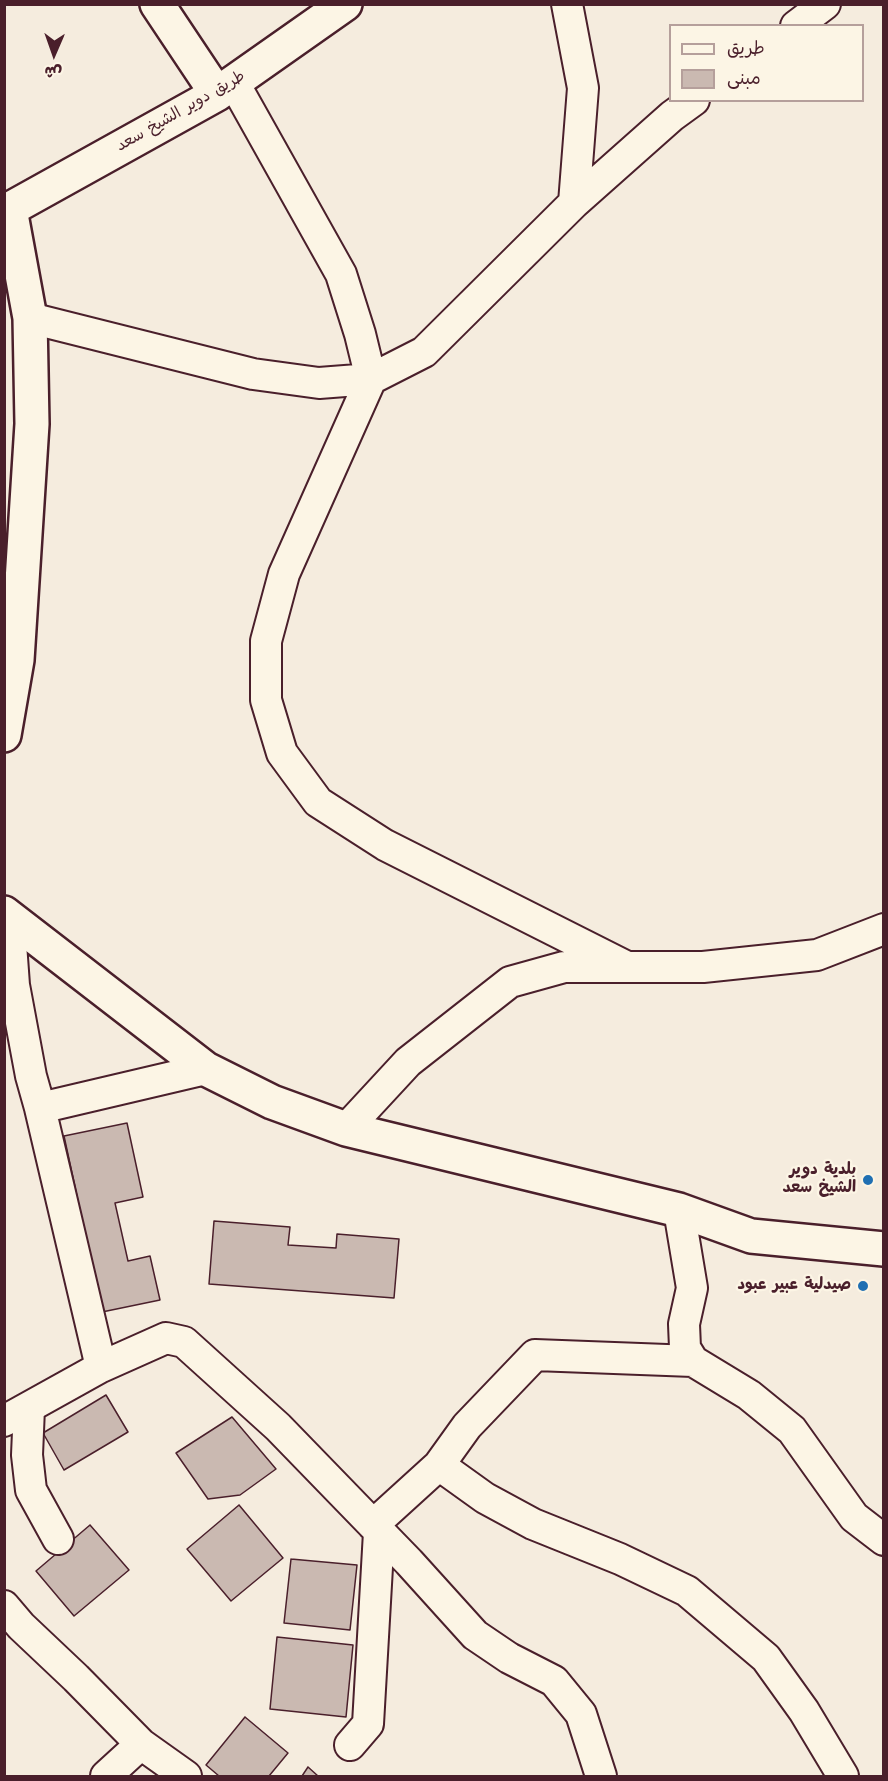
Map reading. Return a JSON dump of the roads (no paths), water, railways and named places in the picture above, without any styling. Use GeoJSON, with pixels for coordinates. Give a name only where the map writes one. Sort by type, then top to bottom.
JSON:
{"type":"FeatureCollection","features":[{"type":"Feature","properties":{"kind":"street"},"geometry":{"type":"LineString","coordinates":[[157,4],[225,89],[341,274],[371,379],[284,574],[267,641],[266,700],[282,753],[318,802],[385,845],[625,966]]}},
{"type":"Feature","properties":{"kind":"street","name":"طريق دوير الشيخ سعد"},"geometry":{"type":"LineString","coordinates":[[7,210],[225,89],[345,4]]}},
{"type":"Feature","properties":{"kind":"street"},"geometry":{"type":"LineString","coordinates":[[567,4],[583,88],[574,203]]}},
{"type":"Feature","properties":{"kind":"street"},"geometry":{"type":"LineString","coordinates":[[799,24],[825,4]]}},
{"type":"Feature","properties":{"kind":"street"},"geometry":{"type":"LineString","coordinates":[[30,318],[253,374],[319,383],[371,379],[424,352],[574,203],[672,116],[691,102]]}},
{"type":"Feature","properties":{"kind":"street"},"geometry":{"type":"LineString","coordinates":[[4,735],[17,660],[14,548],[32,424],[30,318],[7,210]]}},
{"type":"Feature","properties":{"kind":"street"},"geometry":{"type":"LineString","coordinates":[[7,915],[206,1069],[272,1102],[346,1129],[679,1210],[751,1236],[884,1249]]}},
{"type":"Feature","properties":{"kind":"street"},"geometry":{"type":"LineString","coordinates":[[7,915],[14,985],[31,1076],[101,1367]]}},
{"type":"Feature","properties":{"kind":"street"},"geometry":{"type":"LineString","coordinates":[[346,1129],[408,1062],[510,982],[564,967],[703,967],[817,955],[884,929]]}},
{"type":"Feature","properties":{"kind":"street"},"geometry":{"type":"LineString","coordinates":[[40,1108],[206,1069]]}},
{"type":"Feature","properties":{"kind":"street"},"geometry":{"type":"LineString","coordinates":[[679,1210],[692,1288],[684,1324],[685,1348],[693,1361],[749,1395],[792,1430],[854,1517],[884,1540]]}},
{"type":"Feature","properties":{"kind":"street"},"geometry":{"type":"LineString","coordinates":[[58,1539],[31,1490],[27,1455],[17,1414],[101,1367],[166,1338],[184,1342],[278,1427],[475,1635],[510,1658],[554,1681],[581,1714],[601,1776]]}},
{"type":"Feature","properties":{"kind":"street"},"geometry":{"type":"LineString","coordinates":[[350,1745],[368,1724],[376,1528],[439,1466],[467,1426],[536,1355],[693,1361]]}},
{"type":"Feature","properties":{"kind":"street"},"geometry":{"type":"LineString","coordinates":[[439,1466],[485,1498],[534,1524],[620,1559],[687,1591],[766,1658],[804,1711],[843,1776]]}},
{"type":"Feature","properties":{"kind":"street"},"geometry":{"type":"LineString","coordinates":[[10,1623],[76,1678],[141,1744],[186,1776]]}},
{"type":"Feature","properties":{"kind":"street"},"geometry":{"type":"LineString","coordinates":[[106,1776],[141,1744]]}},
{"type":"Feature","properties":{"kind":"place","name":"بلدية دوير الشيخ سعد"},"geometry":{"type":"Point","coordinates":[868,1180]}},
{"type":"Feature","properties":{"kind":"place","name":"صيدلية عبير عبود"},"geometry":{"type":"Point","coordinates":[863,1286]}}]}
